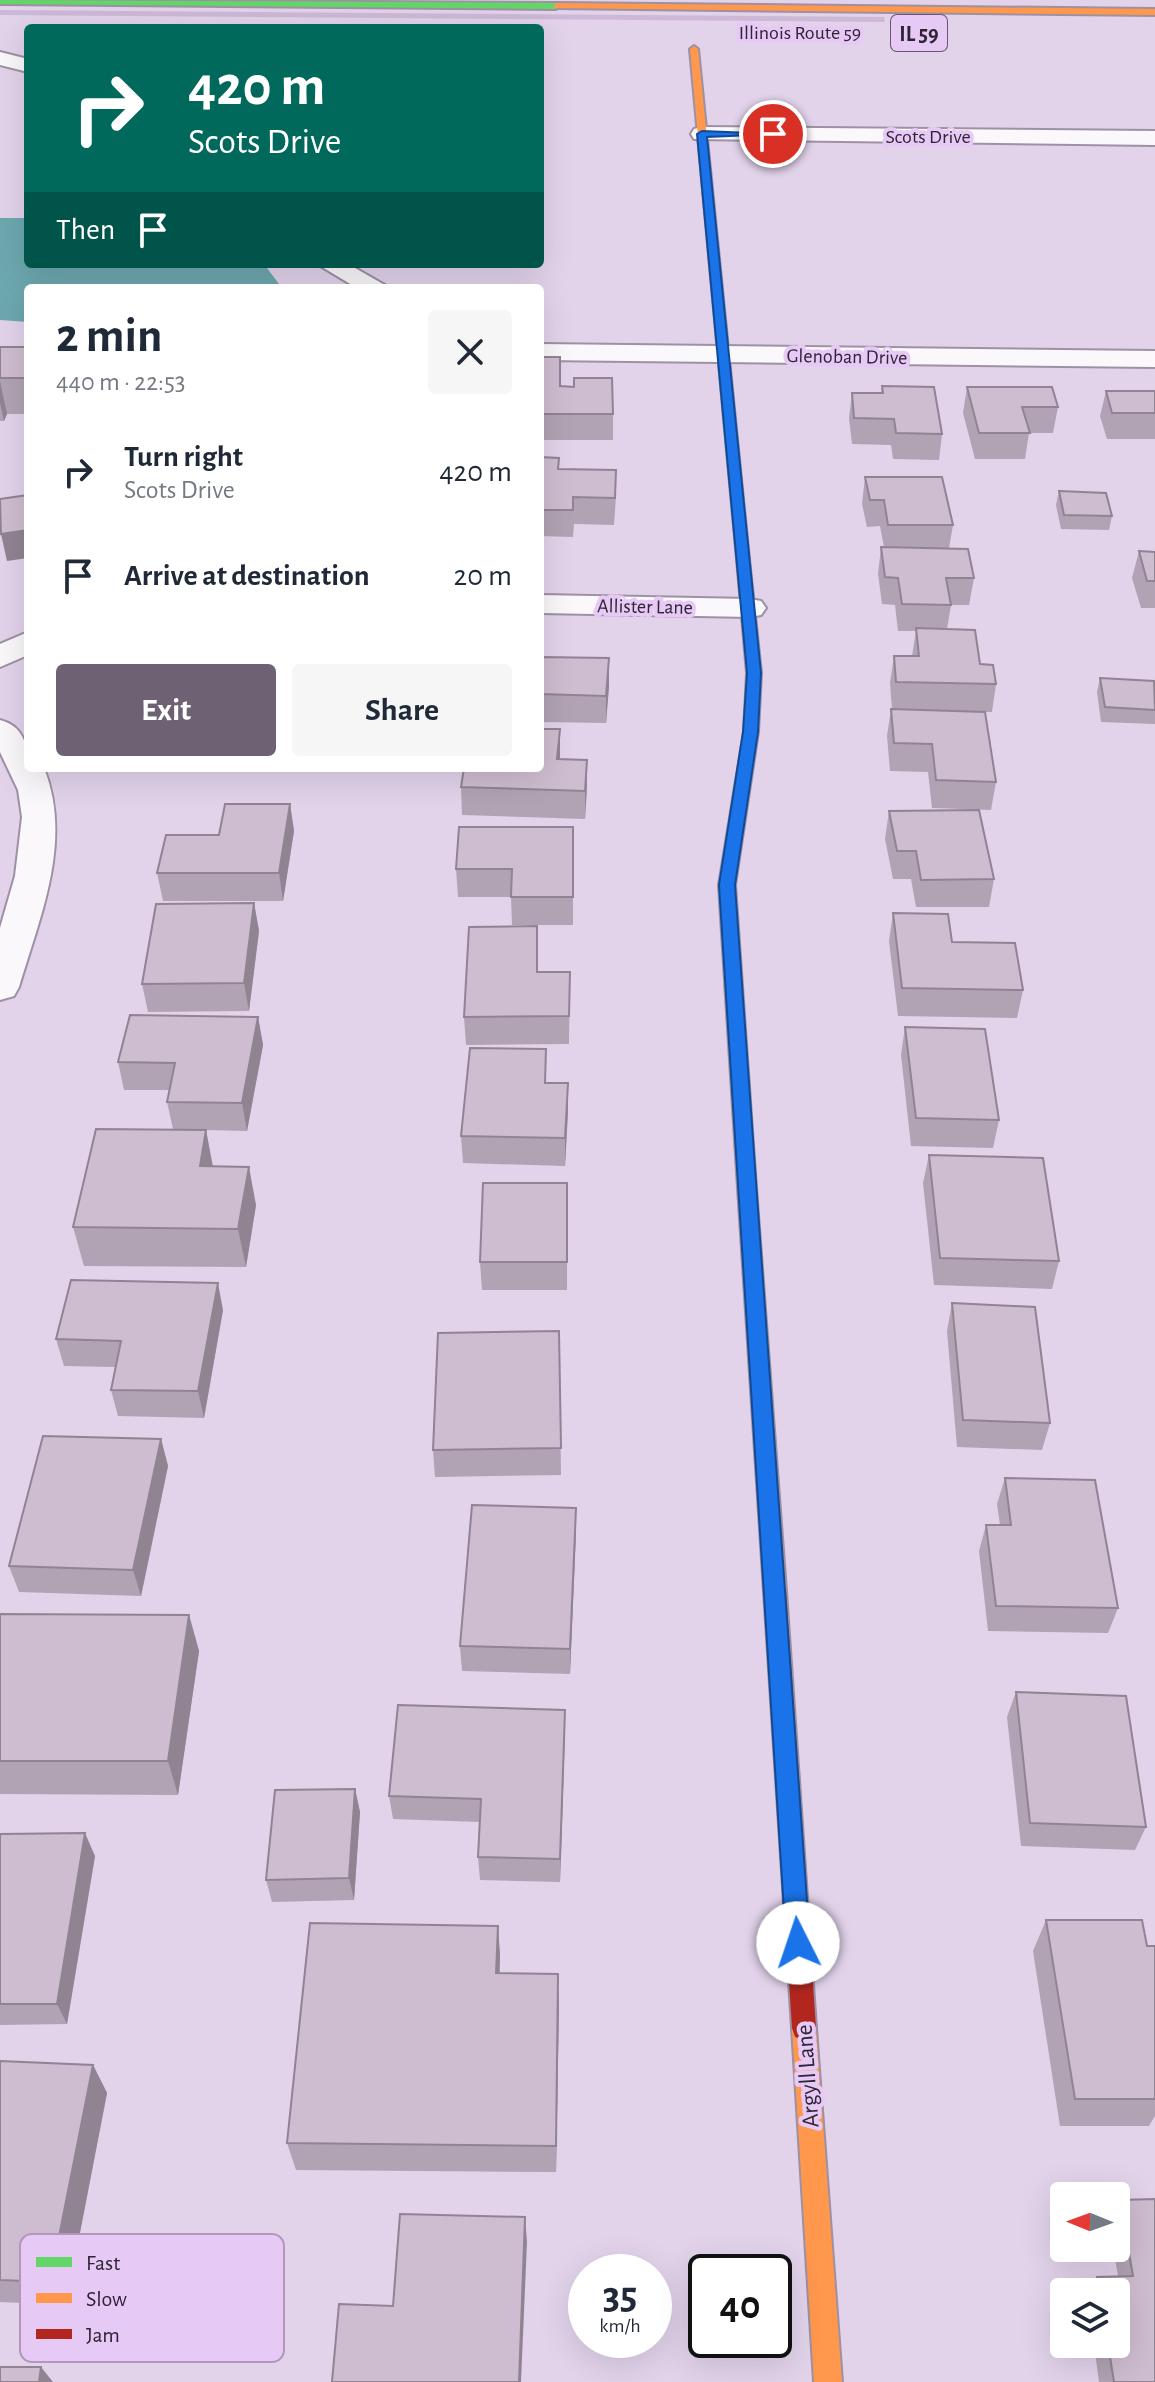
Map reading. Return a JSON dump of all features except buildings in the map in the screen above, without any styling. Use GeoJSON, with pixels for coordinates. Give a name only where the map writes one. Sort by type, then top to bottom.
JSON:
{"type":"FeatureCollection","features":[{"type":"Feature","properties":{"kind":"street","name":"Illinois Route 59"},"geometry":{"type":"LineString","coordinates":[[0,1],[1155,12]]}},
{"type":"Feature","properties":{"kind":"street","name":"Argyll Lane"},"geometry":{"type":"LineString","coordinates":[[690,37],[750,608],[753,702],[727,885],[828,2382]]}},
{"type":"Feature","properties":{"kind":"street"},"geometry":{"type":"LineString","coordinates":[[0,58],[24,65]]}},
{"type":"Feature","properties":{"kind":"street","name":"Scots Drive"},"geometry":{"type":"LineString","coordinates":[[702,134],[1155,138]]}},
{"type":"Feature","properties":{"kind":"street"},"geometry":{"type":"LineString","coordinates":[[337,268],[369,284]]}},
{"type":"Feature","properties":{"kind":"street","name":"Glenoban Drive"},"geometry":{"type":"LineString","coordinates":[[544,352],[1155,359]]}},
{"type":"Feature","properties":{"kind":"street","name":"Allister Lane"},"geometry":{"type":"LineString","coordinates":[[544,604],[750,608]]}},
{"type":"Feature","properties":{"kind":"street"},"geometry":{"type":"LineString","coordinates":[[0,657],[24,644]]}},
{"type":"Feature","properties":{"kind":"street"},"geometry":{"type":"LineString","coordinates":[[0,730],[24,763]]}},
{"type":"Feature","properties":{"kind":"street"},"geometry":{"type":"LineString","coordinates":[[0,987],[31,881],[41,826],[39,802],[28,772]]}},
{"type":"Feature","properties":{"kind":"shaded area"},"geometry":{"type":"Polygon","coordinates":[[[0,10],[884,17],[885,22],[0,15],[0,10]]]}},
{"type":"Feature","properties":{"kind":"shaded area"},"geometry":{"type":"Polygon","coordinates":[[[0,218],[24,218],[24,268],[267,268],[279,284],[24,284],[24,322],[0,320],[0,218]]]}},
{"type":"Feature","properties":{"kind":"traffic: fast"},"geometry":{"type":"LineString","coordinates":[[0,1],[556,6]]}},
{"type":"Feature","properties":{"kind":"traffic: slow"},"geometry":{"type":"LineString","coordinates":[[556,6],[1155,12]]}},
{"type":"Feature","properties":{"kind":"traffic: slow"},"geometry":{"type":"LineString","coordinates":[[694,49],[743,559]]}},
{"type":"Feature","properties":{"kind":"traffic: slow"},"geometry":{"type":"LineString","coordinates":[[747,1188],[775,1591]]}},
{"type":"Feature","properties":{"kind":"traffic: slow"},"geometry":{"type":"LineString","coordinates":[[804,2028],[828,2382]]}},
{"type":"Feature","properties":{"kind":"traffic: jam"},"geometry":{"type":"LineString","coordinates":[[743,559],[754,673],[751,732],[727,885],[747,1188]]}},
{"type":"Feature","properties":{"kind":"traffic: jam"},"geometry":{"type":"LineString","coordinates":[[775,1591],[804,2028]]}},
{"type":"Feature","properties":{"kind":"route"},"geometry":{"type":"LineString","coordinates":[[773,134],[702,134],[754,673],[751,732],[736,811],[727,885],[798,1943]]}}]}
